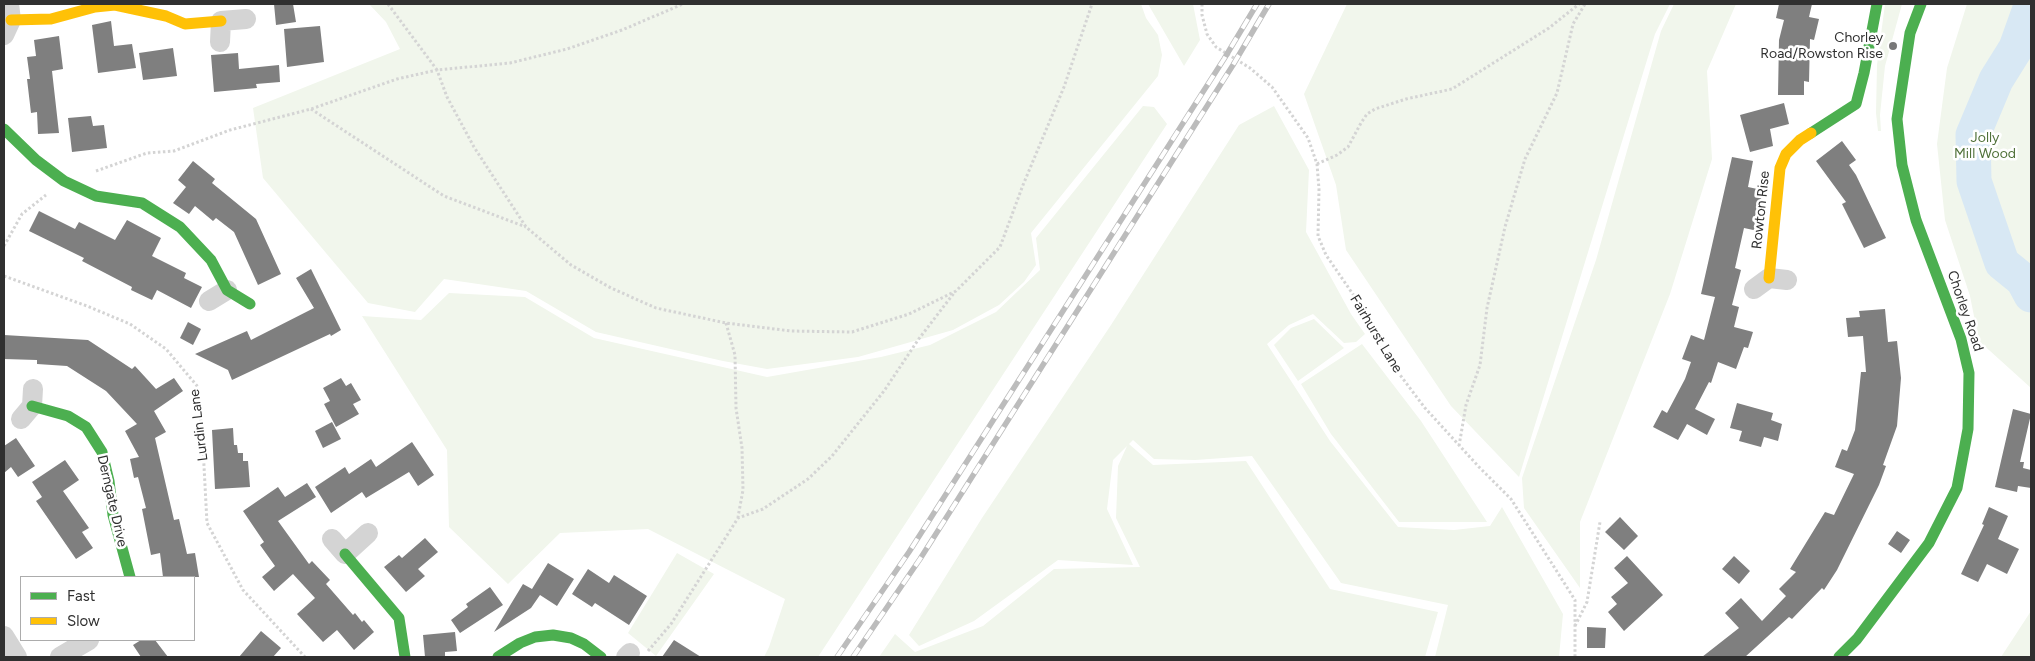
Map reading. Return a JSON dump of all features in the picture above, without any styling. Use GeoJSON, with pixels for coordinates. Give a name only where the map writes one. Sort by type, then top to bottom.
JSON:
{"type":"FeatureCollection","features":[{"type":"Feature","properties":{"kind":"street","name":"Rowton Rise"},"geometry":{"type":"LineString","coordinates":[[1770,282],[1780,168],[1786,154],[1800,140],[1856,104],[1877,4]]}},
{"type":"Feature","properties":{"kind":"street","name":"Chorley Road"},"geometry":{"type":"LineString","coordinates":[[1839,657],[1896,589],[1929,543],[1957,488],[1968,429],[1969,374],[1961,340],[1916,220],[1902,165],[1897,119],[1910,33],[1921,4]]}},
{"type":"Feature","properties":{"kind":"street"},"geometry":{"type":"LineString","coordinates":[[8,19],[51,19],[67,16],[95,6],[115,6],[166,16],[185,24],[246,19]]}},
{"type":"Feature","properties":{"kind":"street"},"geometry":{"type":"LineString","coordinates":[[220,42],[221,21]]}},
{"type":"Feature","properties":{"kind":"street"},"geometry":{"type":"LineString","coordinates":[[4,129],[36,160],[64,182],[96,196],[142,203],[180,227],[210,260],[227,290],[250,304]]}},
{"type":"Feature","properties":{"kind":"street"},"geometry":{"type":"LineString","coordinates":[[209,301],[227,290]]}},
{"type":"Feature","properties":{"kind":"street","name":"Derngate Drive"},"geometry":{"type":"LineString","coordinates":[[29,405],[68,416],[86,428],[102,452],[109,480],[113,515],[130,576]]}},
{"type":"Feature","properties":{"kind":"street"},"geometry":{"type":"LineString","coordinates":[[345,554],[368,533]]}},
{"type":"Feature","properties":{"kind":"street"},"geometry":{"type":"LineString","coordinates":[[332,538],[399,618],[405,657]]}},
{"type":"Feature","properties":{"kind":"street"},"geometry":{"type":"LineString","coordinates":[[498,657],[520,643],[535,637],[553,635],[571,638],[584,644],[601,657]]}},
{"type":"Feature","properties":{"kind":"street"},"geometry":{"type":"LineString","coordinates":[[4,636],[17,657]]}},
{"type":"Feature","properties":{"kind":"street"},"geometry":{"type":"LineString","coordinates":[[60,657],[87,641]]}},
{"type":"Feature","properties":{"kind":"path"},"geometry":{"type":"LineString","coordinates":[[388,4],[437,70],[447,97],[474,147],[526,227],[571,265],[611,288],[656,308],[726,323],[791,331],[852,332],[909,314],[956,291]]}},
{"type":"Feature","properties":{"kind":"path"},"geometry":{"type":"LineString","coordinates":[[4,246],[22,214],[64,182],[147,153],[174,152],[230,130],[311,109],[397,79],[437,70],[510,64],[567,49],[622,30],[683,4]]}},
{"type":"Feature","properties":{"kind":"path"},"geometry":{"type":"LineString","coordinates":[[738,518],[763,509],[808,479],[832,456],[884,391],[918,340],[956,291],[1000,247],[1023,185],[1064,87],[1092,4]]}},
{"type":"Feature","properties":{"kind":"path","name":"Fairhurst Lane"},"geometry":{"type":"LineString","coordinates":[[1202,4],[1202,15],[1207,34],[1216,47],[1250,68],[1272,87],[1308,138],[1316,164],[1319,189],[1318,236],[1326,255],[1358,303],[1388,359],[1425,408],[1511,500],[1575,600],[1575,657]]}},
{"type":"Feature","properties":{"kind":"path"},"geometry":{"type":"LineString","coordinates":[[1316,164],[1337,155],[1348,146],[1367,114],[1375,109],[1406,99],[1452,89],[1549,28],[1579,4]]}},
{"type":"Feature","properties":{"kind":"path"},"geometry":{"type":"LineString","coordinates":[[1459,446],[1466,405],[1480,365],[1487,308],[1505,227],[1525,159],[1557,93],[1573,24],[1585,4]]}},
{"type":"Feature","properties":{"kind":"path"},"geometry":{"type":"LineString","coordinates":[[311,109],[444,196],[526,227]]}},
{"type":"Feature","properties":{"kind":"path","name":"Lurdin Lane"},"geometry":{"type":"LineString","coordinates":[[4,276],[130,324],[166,349],[198,387],[207,523],[243,590],[305,657]]}},
{"type":"Feature","properties":{"kind":"path"},"geometry":{"type":"LineString","coordinates":[[628,655],[649,651],[665,630],[738,518],[743,490],[742,448],[736,408],[735,355],[726,323]]}},
{"type":"Feature","properties":{"kind":"path"},"geometry":{"type":"LineString","coordinates":[[1574,626],[1587,602],[1600,522]]}},
{"type":"Feature","properties":{"kind":"green space"},"geometry":{"type":"Polygon","coordinates":[[[369,4],[1141,4],[1146,18],[1158,35],[1162,55],[1158,76],[1031,233],[1036,265],[1024,282],[999,305],[953,330],[858,357],[767,369],[596,332],[526,291],[444,279],[415,312],[368,303],[263,178],[253,108],[400,49],[386,22],[369,4]]]}},
{"type":"Feature","properties":{"kind":"green space"},"geometry":{"type":"Polygon","coordinates":[[[1148,4],[1193,4],[1200,40],[1184,66],[1148,4]]]}},
{"type":"Feature","properties":{"kind":"green space"},"geometry":{"type":"Polygon","coordinates":[[[1347,4],[1670,4],[1655,34],[1519,477],[1451,406],[1346,250],[1336,185],[1304,94],[1347,4]]]}},
{"type":"Feature","properties":{"kind":"green space"},"geometry":{"type":"Polygon","coordinates":[[[1674,4],[1736,4],[1707,71],[1712,159],[1670,294],[1580,522],[1580,588],[1524,508],[1522,478],[1596,260],[1661,31],[1674,4]]]}},
{"type":"Feature","properties":{"kind":"green space"},"geometry":{"type":"Polygon","coordinates":[[[1885,4],[1902,4],[1885,66],[1880,115],[1881,131],[1878,131],[1876,113],[1877,65],[1885,4]]]}},
{"type":"Feature","properties":{"kind":"green space","name":"Jolly Mill Wood"},"geometry":{"type":"Polygon","coordinates":[[[1967,4],[2031,4],[2031,388],[1979,341],[1970,296],[1945,220],[1937,144],[1947,68],[1967,4]]]}},
{"type":"Feature","properties":{"kind":"green space"},"geometry":{"type":"Polygon","coordinates":[[[1143,106],[1154,107],[1167,124],[818,657],[764,657],[785,599],[648,529],[560,533],[508,584],[449,527],[447,450],[362,316],[421,320],[449,293],[525,297],[594,338],[767,377],[881,357],[930,345],[996,312],[1040,270],[1036,238],[1143,106]]]}},
{"type":"Feature","properties":{"kind":"green space"},"geometry":{"type":"Polygon","coordinates":[[[1274,106],[1309,170],[1306,232],[1351,314],[1365,334],[1356,342],[1344,343],[1313,314],[1289,325],[1267,344],[1330,441],[1398,527],[1454,530],[1490,526],[1502,507],[1563,614],[1559,657],[1435,657],[1448,605],[1341,583],[1252,456],[1195,460],[1154,459],[1133,440],[1129,444],[1153,465],[1246,461],[1330,589],[1438,612],[1425,657],[879,657],[895,634],[915,652],[983,626],[1054,569],[1140,567],[1116,518],[1118,466],[1127,446],[1113,460],[1107,509],[1133,565],[1058,560],[974,621],[919,646],[909,635],[982,518],[1111,325],[1239,125],[1274,106]]]}},
{"type":"Feature","properties":{"kind":"green space"},"geometry":{"type":"Polygon","coordinates":[[[1314,319],[1344,348],[1298,381],[1274,345],[1291,328],[1314,319]]]}},
{"type":"Feature","properties":{"kind":"green space"},"geometry":{"type":"Polygon","coordinates":[[[1362,344],[1421,421],[1487,522],[1399,522],[1331,434],[1301,384],[1362,344]]]}},
{"type":"Feature","properties":{"kind":"green space"},"geometry":{"type":"Polygon","coordinates":[[[677,553],[714,574],[656,656],[628,633],[677,553]]]}},
{"type":"Feature","properties":{"kind":"green space"},"geometry":{"type":"Polygon","coordinates":[[[2031,611],[2031,657],[2001,657],[2031,611]]]}},
{"type":"Feature","properties":{"kind":"building"},"geometry":{"type":"Polygon","coordinates":[[[274,4],[293,4],[296,22],[276,25],[274,4]]]}},
{"type":"Feature","properties":{"kind":"building"},"geometry":{"type":"Polygon","coordinates":[[[1779,4],[1812,4],[1809,17],[1819,19],[1814,40],[1810,39],[1809,82],[1804,81],[1804,95],[1778,95],[1779,40],[1784,20],[1776,18],[1779,4]]]}},
{"type":"Feature","properties":{"kind":"building"},"geometry":{"type":"Polygon","coordinates":[[[111,21],[114,46],[132,44],[136,68],[98,73],[92,25],[111,21]]]}},
{"type":"Feature","properties":{"kind":"building"},"geometry":{"type":"Polygon","coordinates":[[[320,26],[324,62],[287,67],[284,29],[320,26]]]}},
{"type":"Feature","properties":{"kind":"building"},"geometry":{"type":"Polygon","coordinates":[[[59,36],[63,69],[52,71],[59,133],[38,134],[37,112],[31,113],[27,79],[30,79],[27,57],[36,56],[34,40],[59,36]]]}},
{"type":"Feature","properties":{"kind":"building"},"geometry":{"type":"Polygon","coordinates":[[[173,48],[177,76],[143,80],[139,53],[173,48]]]}},
{"type":"Feature","properties":{"kind":"building"},"geometry":{"type":"Polygon","coordinates":[[[238,53],[239,69],[279,65],[280,82],[256,84],[257,88],[214,92],[211,55],[238,53]]]}},
{"type":"Feature","properties":{"kind":"building"},"geometry":{"type":"Polygon","coordinates":[[[1784,103],[1789,124],[1770,129],[1773,146],[1750,152],[1740,115],[1784,103]]]}},
{"type":"Feature","properties":{"kind":"building"},"geometry":{"type":"Polygon","coordinates":[[[91,116],[93,126],[104,125],[107,148],[72,152],[68,118],[91,116]]]}},
{"type":"Feature","properties":{"kind":"building"},"geometry":{"type":"Polygon","coordinates":[[[1842,141],[1856,160],[1849,165],[1856,175],[1886,238],[1864,248],[1842,204],[1846,202],[1816,161],[1842,141]]]}},
{"type":"Feature","properties":{"kind":"building"},"geometry":{"type":"Polygon","coordinates":[[[1732,157],[1753,161],[1748,187],[1762,190],[1758,231],[1744,228],[1735,268],[1741,270],[1732,305],[1739,307],[1734,327],[1753,332],[1748,348],[1744,347],[1736,369],[1718,362],[1711,383],[1709,382],[1695,409],[1715,419],[1707,435],[1687,424],[1678,440],[1653,427],[1662,410],[1667,413],[1685,379],[1691,362],[1682,359],[1691,335],[1704,340],[1715,297],[1701,294],[1732,157]]]}},
{"type":"Feature","properties":{"kind":"building"},"geometry":{"type":"Polygon","coordinates":[[[193,161],[215,179],[212,183],[256,219],[281,274],[258,285],[234,232],[216,218],[213,221],[195,206],[189,214],[173,203],[186,187],[178,180],[193,161]]]}},
{"type":"Feature","properties":{"kind":"building"},"geometry":{"type":"Polygon","coordinates":[[[39,211],[75,229],[79,222],[115,240],[127,220],[161,238],[152,256],[186,273],[184,278],[202,287],[191,308],[157,290],[152,300],[131,290],[132,287],[82,261],[84,258],[29,231],[39,211]]]}},
{"type":"Feature","properties":{"kind":"building"},"geometry":{"type":"Polygon","coordinates":[[[311,269],[341,330],[232,380],[228,370],[195,354],[247,331],[251,340],[314,308],[296,278],[311,269]]]}},
{"type":"Feature","properties":{"kind":"building"},"geometry":{"type":"Polygon","coordinates":[[[1885,309],[1888,342],[1897,341],[1901,378],[1897,426],[1883,465],[1886,466],[1879,485],[1837,570],[1824,590],[1822,588],[1792,619],[1789,617],[1745,657],[1702,657],[1739,628],[1725,613],[1741,598],[1762,621],[1786,596],[1779,589],[1796,572],[1790,569],[1825,512],[1834,515],[1854,474],[1835,467],[1842,449],[1847,451],[1855,430],[1861,372],[1866,372],[1863,336],[1848,337],[1846,318],[1860,317],[1859,311],[1885,309]]]}},
{"type":"Feature","properties":{"kind":"building"},"geometry":{"type":"Polygon","coordinates":[[[188,322],[201,329],[193,345],[180,338],[188,322]]]}},
{"type":"Feature","properties":{"kind":"building"},"geometry":{"type":"Polygon","coordinates":[[[4,335],[88,340],[132,369],[135,366],[156,389],[174,378],[183,391],[154,411],[166,432],[155,438],[174,520],[179,519],[187,554],[195,553],[199,577],[163,576],[160,553],[151,555],[142,509],[146,508],[138,477],[134,478],[130,459],[139,457],[125,431],[137,424],[106,391],[67,366],[37,364],[37,360],[4,359],[4,335]]]}},
{"type":"Feature","properties":{"kind":"building"},"geometry":{"type":"Polygon","coordinates":[[[341,378],[346,386],[351,383],[361,400],[353,404],[359,414],[336,427],[324,404],[330,401],[323,388],[341,378]]]}},
{"type":"Feature","properties":{"kind":"building"},"geometry":{"type":"Polygon","coordinates":[[[1737,403],[1773,413],[1771,420],[1782,424],[1778,441],[1764,437],[1761,447],[1739,441],[1742,431],[1730,428],[1737,403]]]}},
{"type":"Feature","properties":{"kind":"building"},"geometry":{"type":"Polygon","coordinates":[[[2013,409],[2031,414],[2020,462],[2024,462],[2023,468],[2031,470],[2031,488],[2018,486],[2017,492],[1995,487],[2013,409]]]}},
{"type":"Feature","properties":{"kind":"building"},"geometry":{"type":"Polygon","coordinates":[[[332,422],[341,439],[323,448],[315,431],[332,422]]]}},
{"type":"Feature","properties":{"kind":"building"},"geometry":{"type":"Polygon","coordinates":[[[233,428],[234,445],[237,445],[238,453],[243,453],[243,461],[248,461],[250,487],[215,489],[212,430],[233,428]]]}},
{"type":"Feature","properties":{"kind":"building"},"geometry":{"type":"Polygon","coordinates":[[[16,438],[35,466],[18,477],[11,467],[4,473],[4,446],[16,438]]]}},
{"type":"Feature","properties":{"kind":"building"},"geometry":{"type":"Polygon","coordinates":[[[412,442],[434,475],[418,486],[409,472],[366,498],[362,492],[331,513],[315,487],[345,467],[349,474],[371,459],[376,467],[412,442]]]}},
{"type":"Feature","properties":{"kind":"building"},"geometry":{"type":"Polygon","coordinates":[[[65,460],[79,480],[63,491],[89,528],[82,532],[93,548],[76,559],[36,501],[42,497],[32,482],[65,460]]]}},
{"type":"Feature","properties":{"kind":"building"},"geometry":{"type":"Polygon","coordinates":[[[307,483],[316,497],[278,521],[309,564],[312,561],[330,580],[326,584],[353,615],[355,613],[362,622],[364,620],[374,632],[354,650],[337,630],[323,642],[297,614],[315,598],[293,574],[274,591],[262,577],[275,566],[260,545],[264,542],[243,511],[278,487],[285,497],[307,483]]]}},
{"type":"Feature","properties":{"kind":"building"},"geometry":{"type":"Polygon","coordinates":[[[1989,507],[2008,516],[1998,539],[2019,549],[2007,574],[1987,564],[1978,582],[1961,574],[1984,525],[1982,524],[1989,507]]]}},
{"type":"Feature","properties":{"kind":"building"},"geometry":{"type":"Polygon","coordinates":[[[1620,517],[1638,536],[1624,550],[1605,532],[1620,517]]]}},
{"type":"Feature","properties":{"kind":"building"},"geometry":{"type":"Polygon","coordinates":[[[1897,531],[1910,540],[1901,553],[1888,544],[1897,531]]]}},
{"type":"Feature","properties":{"kind":"building"},"geometry":{"type":"Polygon","coordinates":[[[425,538],[438,552],[418,569],[425,576],[406,592],[384,567],[399,555],[402,558],[425,538]]]}},
{"type":"Feature","properties":{"kind":"building"},"geometry":{"type":"Polygon","coordinates":[[[1627,556],[1663,595],[1624,631],[1608,612],[1617,604],[1611,597],[1628,583],[1614,568],[1627,556]]]}},
{"type":"Feature","properties":{"kind":"building"},"geometry":{"type":"Polygon","coordinates":[[[1734,556],[1750,571],[1739,584],[1722,569],[1734,556]]]}},
{"type":"Feature","properties":{"kind":"building"},"geometry":{"type":"Polygon","coordinates":[[[548,563],[574,579],[557,606],[540,595],[531,608],[494,632],[523,584],[532,589],[548,563]]]}},
{"type":"Feature","properties":{"kind":"building"},"geometry":{"type":"Polygon","coordinates":[[[588,569],[609,583],[614,575],[647,596],[629,625],[595,603],[592,607],[572,594],[588,569]]]}},
{"type":"Feature","properties":{"kind":"building"},"geometry":{"type":"Polygon","coordinates":[[[490,587],[503,605],[460,633],[451,620],[468,607],[466,604],[490,587]]]}},
{"type":"Feature","properties":{"kind":"building"},"geometry":{"type":"Polygon","coordinates":[[[1587,627],[1606,628],[1605,648],[1587,648],[1587,627]]]}},
{"type":"Feature","properties":{"kind":"building"},"geometry":{"type":"Polygon","coordinates":[[[261,631],[281,648],[273,657],[239,657],[261,631]]]}},
{"type":"Feature","properties":{"kind":"building"},"geometry":{"type":"Polygon","coordinates":[[[455,632],[457,651],[445,652],[445,657],[425,657],[423,635],[455,632]]]}},
{"type":"Feature","properties":{"kind":"building"},"geometry":{"type":"Polygon","coordinates":[[[674,640],[701,657],[662,657],[674,640]]]}},
{"type":"Feature","properties":{"kind":"building"},"geometry":{"type":"Polygon","coordinates":[[[139,641],[156,641],[168,657],[141,657],[133,645],[139,641]]]}},
{"type":"Feature","properties":{"kind":"waterway"},"geometry":{"type":"LineString","coordinates":[[2031,6],[2016,48],[1996,80],[1973,135],[1974,181],[2002,263],[2023,280],[2031,295]]}},
{"type":"Feature","properties":{"kind":"railway"},"geometry":{"type":"LineString","coordinates":[[837,657],[909,552],[1224,59],[1257,4]]}},
{"type":"Feature","properties":{"kind":"railway"},"geometry":{"type":"LineString","coordinates":[[853,657],[920,559],[1233,65],[1269,4]]}},
{"type":"Feature","properties":{"kind":"traffic: fast"},"geometry":{"type":"LineString","coordinates":[[1811,133],[1856,104],[1877,4]]}},
{"type":"Feature","properties":{"kind":"traffic: fast"},"geometry":{"type":"LineString","coordinates":[[1839,657],[1857,639],[1929,543],[1957,488],[1968,429],[1969,373],[1961,339],[1916,220],[1902,165],[1897,119],[1910,33],[1921,4]]}},
{"type":"Feature","properties":{"kind":"traffic: fast"},"geometry":{"type":"LineString","coordinates":[[4,129],[36,160],[64,181],[96,196],[142,203],[180,227],[211,260],[227,290],[250,304]]}},
{"type":"Feature","properties":{"kind":"traffic: fast"},"geometry":{"type":"LineString","coordinates":[[32,406],[68,416],[86,427],[102,452],[109,481],[113,515],[130,576]]}},
{"type":"Feature","properties":{"kind":"traffic: fast"},"geometry":{"type":"LineString","coordinates":[[345,554],[399,618],[405,657]]}},
{"type":"Feature","properties":{"kind":"traffic: fast"},"geometry":{"type":"LineString","coordinates":[[498,657],[520,643],[535,637],[553,635],[571,638],[584,644],[601,657]]}},
{"type":"Feature","properties":{"kind":"traffic: slow"},"geometry":{"type":"LineString","coordinates":[[11,20],[51,19],[95,7],[115,5],[166,16],[185,24],[221,21]]}},
{"type":"Feature","properties":{"kind":"traffic: slow"},"geometry":{"type":"LineString","coordinates":[[1769,278],[1780,168],[1786,154],[1800,140],[1811,133]]}},
{"type":"Feature","properties":{"kind":"place","name":"Chorley Road/Rowston Rise"},"geometry":{"type":"Point","coordinates":[1893,46]}}]}
